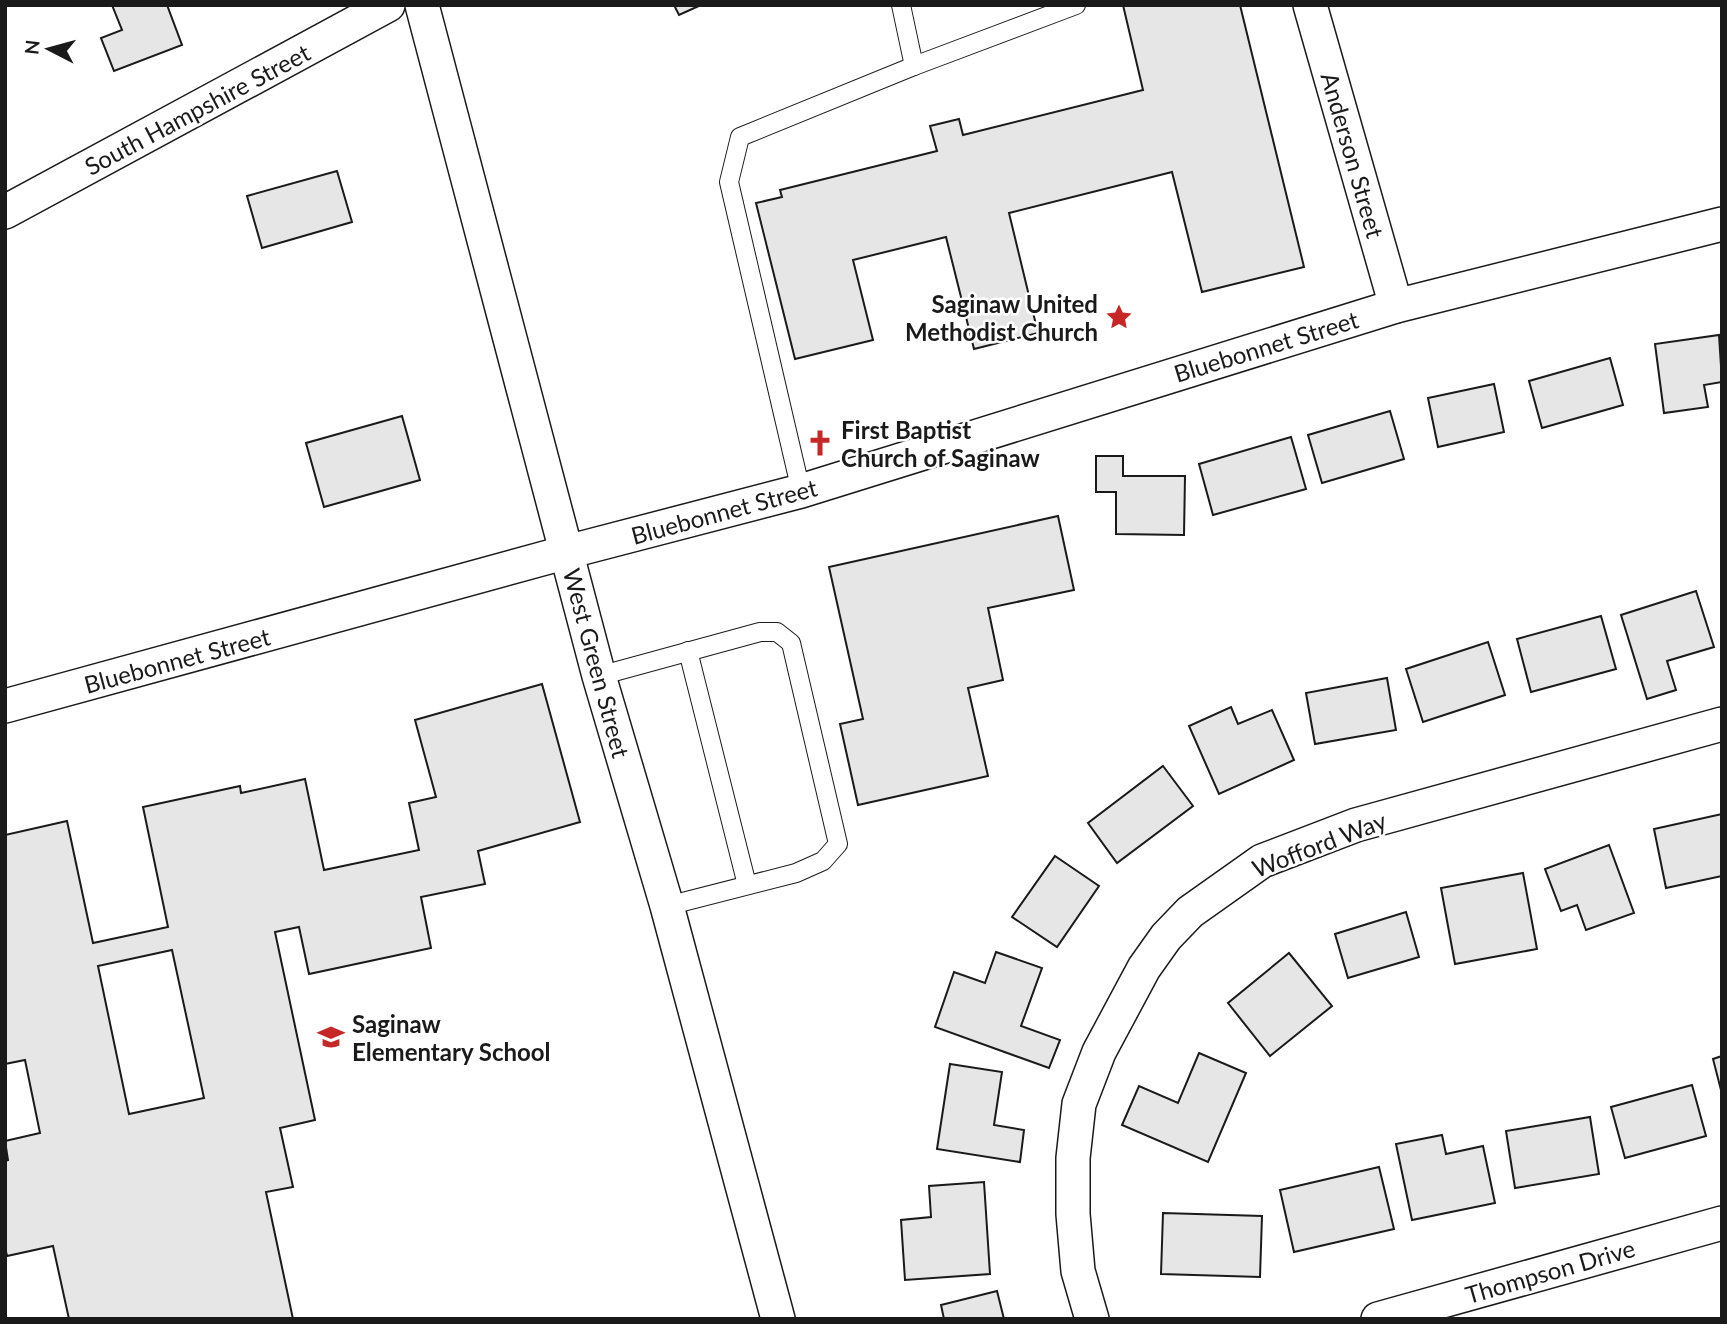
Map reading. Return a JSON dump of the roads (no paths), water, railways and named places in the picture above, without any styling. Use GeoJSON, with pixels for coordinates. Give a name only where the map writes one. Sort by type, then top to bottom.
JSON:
{"type":"FeatureCollection","features":[{"type":"Feature","properties":{"kind":"street","name":"South Hampshire Street"},"geometry":{"type":"LineString","coordinates":[[5,212],[388,5]]}},
{"type":"Feature","properties":{"kind":"street","name":"West Green Street"},"geometry":{"type":"LineString","coordinates":[[422,5],[599,676],[667,906],[778,1319]]}},
{"type":"Feature","properties":{"kind":"street","name":"Anderson Street"},"geometry":{"type":"LineString","coordinates":[[1310,5],[1396,306]]}},
{"type":"Feature","properties":{"kind":"street","name":"Bluebonnet Street"},"geometry":{"type":"LineString","coordinates":[[5,706],[567,552],[801,491],[1396,306],[1722,224]]}},
{"type":"Feature","properties":{"kind":"street","name":"Wofford Way"},"geometry":{"type":"LineString","coordinates":[[1092,1319],[1078,1271],[1073,1214],[1073,1158],[1079,1104],[1099,1052],[1144,968],[1166,937],[1190,912],[1262,861],[1356,825],[1722,724]]}},
{"type":"Feature","properties":{"kind":"street","name":"Thompson Drive"},"geometry":{"type":"LineString","coordinates":[[1378,1319],[1722,1223]]}},
{"type":"Feature","properties":{"kind":"lane"},"geometry":{"type":"LineString","coordinates":[[901,5],[914,66]]}},
{"type":"Feature","properties":{"kind":"lane"},"geometry":{"type":"LineString","coordinates":[[801,491],[729,182],[740,137],[914,66],[1076,5]]}},
{"type":"Feature","properties":{"kind":"lane"},"geometry":{"type":"LineString","coordinates":[[599,676],[760,632],[777,632],[791,643],[838,844],[823,861],[796,873],[667,906]]}},
{"type":"Feature","properties":{"kind":"lane"},"geometry":{"type":"LineString","coordinates":[[688,651],[747,885]]}},
{"type":"Feature","properties":{"kind":"place","name":"Saginaw United Methodist Church"},"geometry":{"type":"Point","coordinates":[1119,317]}},
{"type":"Feature","properties":{"kind":"place","name":"First Baptist Church of Saginaw"},"geometry":{"type":"Point","coordinates":[820,443]}},
{"type":"Feature","properties":{"kind":"place","name":"Saginaw Elementary School"},"geometry":{"type":"Point","coordinates":[331,1037]}}]}
